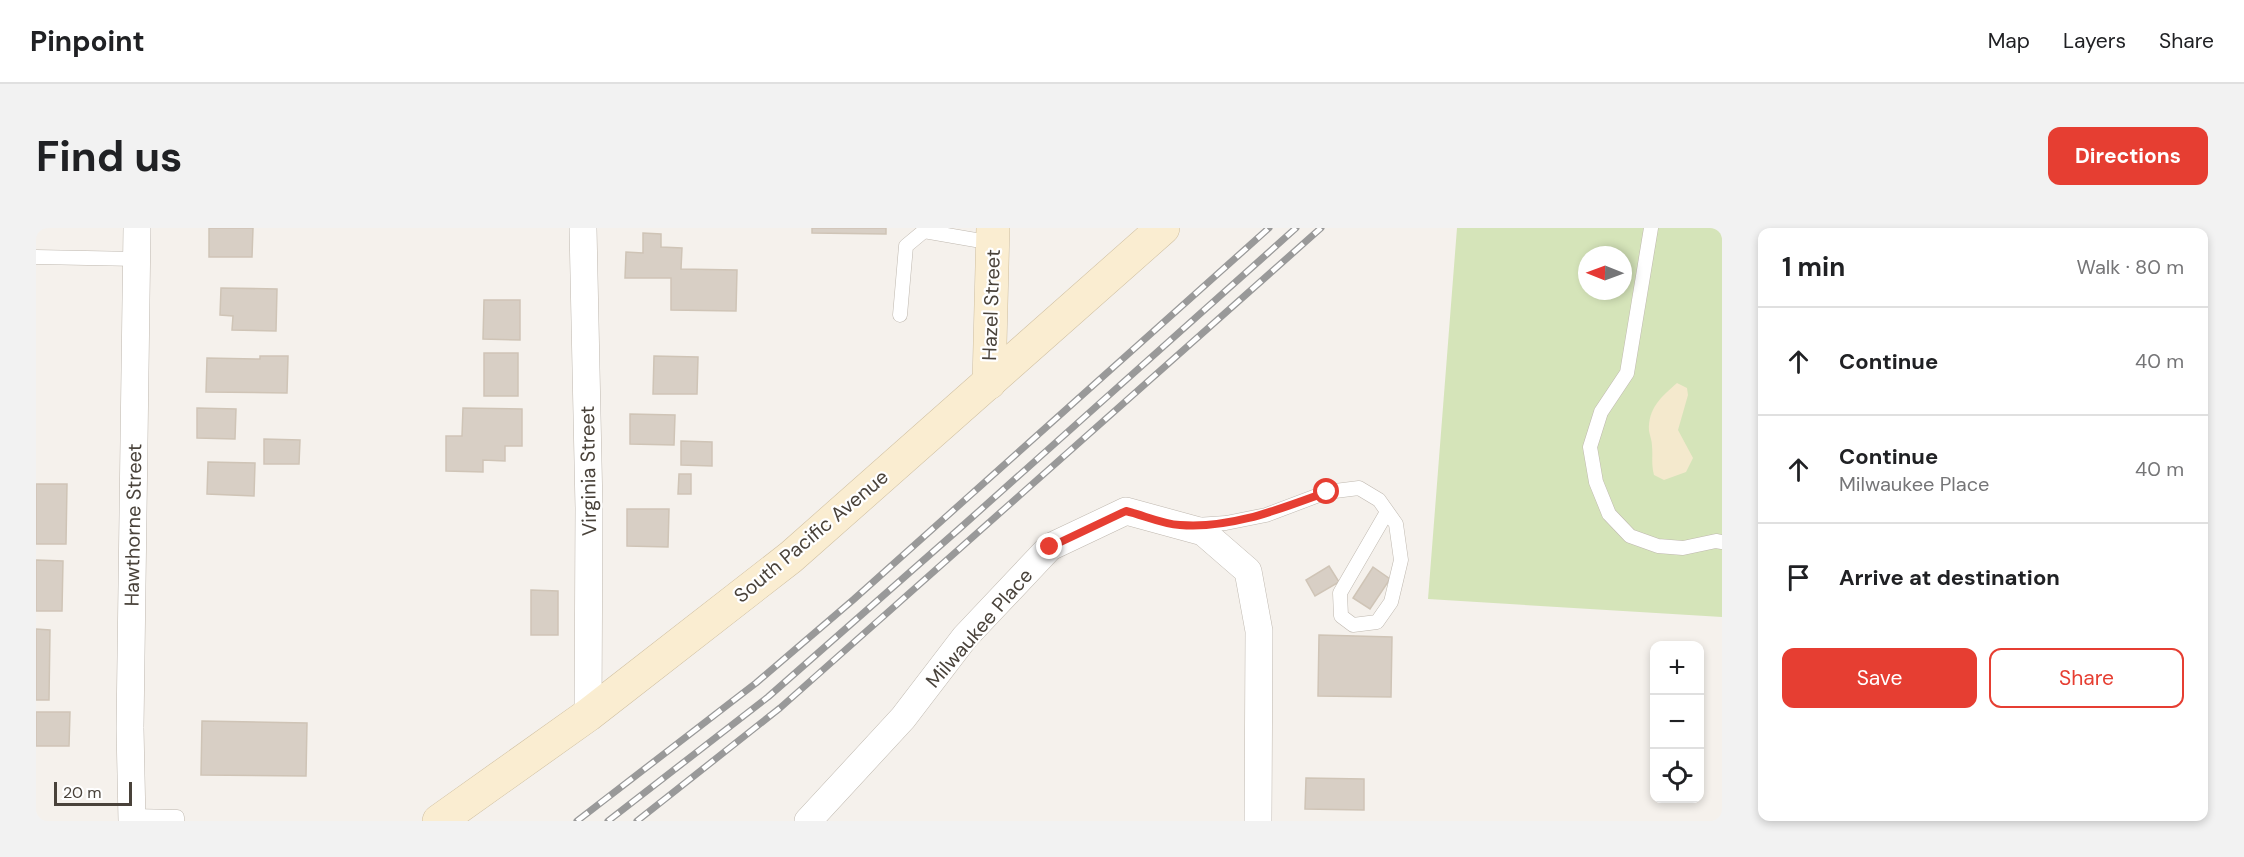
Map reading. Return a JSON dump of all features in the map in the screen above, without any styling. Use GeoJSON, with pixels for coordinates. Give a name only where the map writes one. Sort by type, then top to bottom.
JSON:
{"type":"FeatureCollection","features":[{"type":"Feature","properties":{"kind":"street","name":"Hawthorne Street"},"geometry":{"type":"LineString","coordinates":[[132,819],[130,728],[137,228]]}},
{"type":"Feature","properties":{"kind":"street","name":"Virginia Street"},"geometry":{"type":"LineString","coordinates":[[583,228],[589,508],[588,715]]}},
{"type":"Feature","properties":{"kind":"street","name":"South Pacific Avenue"},"geometry":{"type":"LineString","coordinates":[[439,821],[588,715],[791,557],[1163,228]]}},
{"type":"Feature","properties":{"kind":"street","name":"Hazel Street"},"geometry":{"type":"LineString","coordinates":[[989,382],[993,235]]}},
{"type":"Feature","properties":{"kind":"street","name":"Milwaukee Place"},"geometry":{"type":"LineString","coordinates":[[808,821],[903,718],[965,638],[1050,547],[1126,511],[1203,532],[1248,571],[1259,631],[1258,821]]}},
{"type":"Feature","properties":{"kind":"lane"},"geometry":{"type":"LineString","coordinates":[[1651,228],[1627,373],[1601,412],[1590,447],[1596,482],[1609,514],[1630,536],[1658,546],[1683,548],[1716,541],[1722,542]]}},
{"type":"Feature","properties":{"kind":"lane"},"geometry":{"type":"LineString","coordinates":[[900,315],[906,246],[924,230],[993,235]]}},
{"type":"Feature","properties":{"kind":"lane"},"geometry":{"type":"LineString","coordinates":[[36,257],[137,259]]}},
{"type":"Feature","properties":{"kind":"lane"},"geometry":{"type":"LineString","coordinates":[[1179,525],[1226,523],[1266,515],[1327,492],[1359,488],[1379,500],[1388,512],[1396,524],[1401,560],[1391,602],[1377,622],[1353,626],[1341,616],[1340,593],[1388,512]]}},
{"type":"Feature","properties":{"kind":"lane"},"geometry":{"type":"LineString","coordinates":[[132,819],[177,817],[177,821]]}},
{"type":"Feature","properties":{"kind":"green space"},"geometry":{"type":"Polygon","coordinates":[[[1457,228],[1722,228],[1722,617],[1428,599],[1457,228]]]}},
{"type":"Feature","properties":{"kind":"sand"},"geometry":{"type":"Polygon","coordinates":[[[1677,383],[1687,388],[1688,395],[1678,430],[1693,458],[1686,472],[1664,480],[1654,475],[1649,423],[1653,409],[1677,383]]]}},
{"type":"Feature","properties":{"kind":"building"},"geometry":{"type":"Polygon","coordinates":[[[209,228],[253,228],[252,257],[209,257],[209,228]]]}},
{"type":"Feature","properties":{"kind":"building"},"geometry":{"type":"Polygon","coordinates":[[[812,228],[886,228],[886,234],[812,233],[812,228]]]}},
{"type":"Feature","properties":{"kind":"building"},"geometry":{"type":"Polygon","coordinates":[[[643,233],[661,234],[661,247],[682,248],[681,269],[737,270],[736,311],[671,310],[671,278],[625,278],[626,252],[643,253],[643,233]]]}},
{"type":"Feature","properties":{"kind":"building"},"geometry":{"type":"Polygon","coordinates":[[[221,288],[277,289],[276,331],[232,330],[233,316],[220,315],[221,288]]]}},
{"type":"Feature","properties":{"kind":"building"},"geometry":{"type":"Polygon","coordinates":[[[484,300],[520,300],[520,340],[483,339],[484,300]]]}},
{"type":"Feature","properties":{"kind":"building"},"geometry":{"type":"Polygon","coordinates":[[[484,353],[518,353],[518,396],[484,396],[484,353]]]}},
{"type":"Feature","properties":{"kind":"building"},"geometry":{"type":"Polygon","coordinates":[[[260,356],[288,356],[287,393],[206,392],[207,358],[260,359],[260,356]]]}},
{"type":"Feature","properties":{"kind":"building"},"geometry":{"type":"Polygon","coordinates":[[[654,356],[698,357],[697,394],[653,394],[654,356]]]}},
{"type":"Feature","properties":{"kind":"building"},"geometry":{"type":"Polygon","coordinates":[[[197,408],[236,409],[235,439],[197,438],[197,408]]]}},
{"type":"Feature","properties":{"kind":"building"},"geometry":{"type":"Polygon","coordinates":[[[463,408],[522,409],[522,446],[505,446],[505,461],[483,460],[483,472],[446,471],[446,436],[462,436],[463,408]]]}},
{"type":"Feature","properties":{"kind":"building"},"geometry":{"type":"Polygon","coordinates":[[[630,414],[675,415],[674,445],[630,444],[630,414]]]}},
{"type":"Feature","properties":{"kind":"building"},"geometry":{"type":"Polygon","coordinates":[[[264,439],[300,440],[299,464],[264,464],[264,439]]]}},
{"type":"Feature","properties":{"kind":"building"},"geometry":{"type":"Polygon","coordinates":[[[681,441],[712,442],[712,466],[681,465],[681,441]]]}},
{"type":"Feature","properties":{"kind":"building"},"geometry":{"type":"Polygon","coordinates":[[[208,462],[255,463],[254,496],[207,494],[208,462]]]}},
{"type":"Feature","properties":{"kind":"building"},"geometry":{"type":"Polygon","coordinates":[[[679,474],[691,474],[691,494],[678,494],[679,474]]]}},
{"type":"Feature","properties":{"kind":"building"},"geometry":{"type":"Polygon","coordinates":[[[36,484],[67,484],[66,544],[36,544],[36,484]]]}},
{"type":"Feature","properties":{"kind":"building"},"geometry":{"type":"Polygon","coordinates":[[[627,509],[669,509],[668,547],[627,546],[627,509]]]}},
{"type":"Feature","properties":{"kind":"building"},"geometry":{"type":"Polygon","coordinates":[[[36,560],[63,561],[62,611],[36,611],[36,560]]]}},
{"type":"Feature","properties":{"kind":"building"},"geometry":{"type":"Polygon","coordinates":[[[1329,566],[1339,582],[1315,596],[1306,580],[1329,566]]]}},
{"type":"Feature","properties":{"kind":"building"},"geometry":{"type":"Polygon","coordinates":[[[1373,567],[1390,579],[1370,609],[1353,598],[1373,567]]]}},
{"type":"Feature","properties":{"kind":"building"},"geometry":{"type":"Polygon","coordinates":[[[531,590],[558,591],[558,635],[531,635],[531,590]]]}},
{"type":"Feature","properties":{"kind":"building"},"geometry":{"type":"Polygon","coordinates":[[[36,629],[50,630],[49,700],[36,700],[36,629]]]}},
{"type":"Feature","properties":{"kind":"building"},"geometry":{"type":"Polygon","coordinates":[[[1319,635],[1392,637],[1391,697],[1318,696],[1319,635]]]}},
{"type":"Feature","properties":{"kind":"building"},"geometry":{"type":"Polygon","coordinates":[[[36,712],[70,712],[69,746],[36,746],[36,712]]]}},
{"type":"Feature","properties":{"kind":"building"},"geometry":{"type":"Polygon","coordinates":[[[202,721],[307,723],[306,776],[201,775],[202,721]]]}},
{"type":"Feature","properties":{"kind":"building"},"geometry":{"type":"Polygon","coordinates":[[[1306,778],[1364,779],[1364,810],[1305,809],[1306,778]]]}},
{"type":"Feature","properties":{"kind":"railway"},"geometry":{"type":"LineString","coordinates":[[577,821],[756,683],[853,600],[1269,228]]}},
{"type":"Feature","properties":{"kind":"railway"},"geometry":{"type":"LineString","coordinates":[[608,821],[768,697],[1296,228]]}},
{"type":"Feature","properties":{"kind":"railway"},"geometry":{"type":"LineString","coordinates":[[637,821],[780,708],[1321,228]]}},
{"type":"Feature","properties":{"kind":"route"},"geometry":{"type":"LineString","coordinates":[[1050,547],[1126,511],[1179,525],[1226,523],[1266,515],[1327,492]]}}]}
